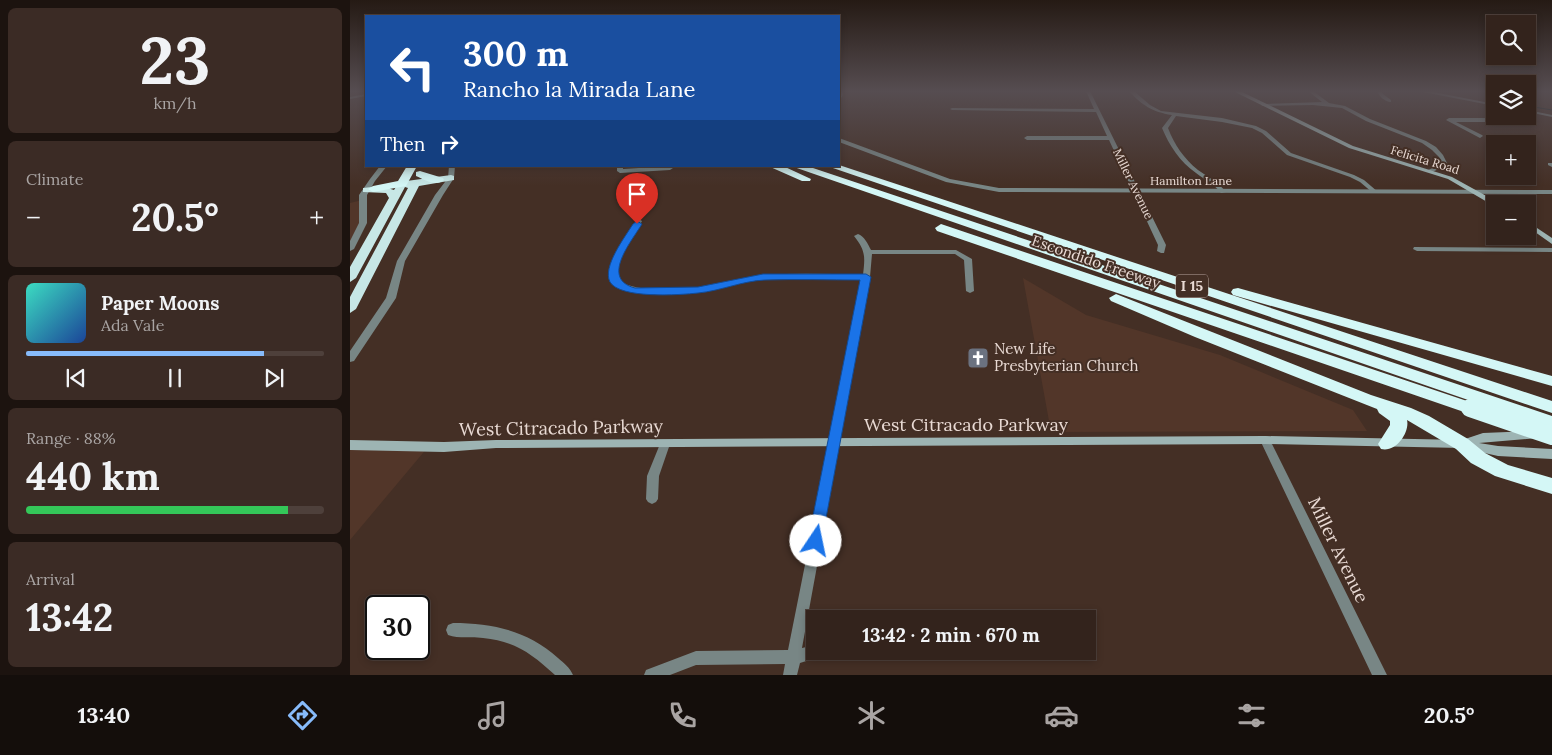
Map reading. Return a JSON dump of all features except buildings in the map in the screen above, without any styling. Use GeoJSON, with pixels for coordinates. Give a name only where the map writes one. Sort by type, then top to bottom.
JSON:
{"type":"FeatureCollection","features":[{"type":"Feature","properties":{"kind":"highway"},"geometry":{"type":"LineString","coordinates":[[350,278],[411,167]]}},
{"type":"Feature","properties":{"kind":"highway","name":"Escondido Freeway"},"geometry":{"type":"LineString","coordinates":[[776,167],[1033,260],[1552,436]]}},
{"type":"Feature","properties":{"kind":"highway"},"geometry":{"type":"LineString","coordinates":[[799,167],[1529,415],[1551,415]]}},
{"type":"Feature","properties":{"kind":"highway"},"geometry":{"type":"LineString","coordinates":[[820,167],[1551,415]]}},
{"type":"Feature","properties":{"kind":"highway","name":"Escondido Freeway"},"geometry":{"type":"LineString","coordinates":[[835,167],[1286,318],[1551,415]]}},
{"type":"Feature","properties":{"kind":"highway"},"geometry":{"type":"LineString","coordinates":[[370,190],[402,185],[419,177],[436,180],[451,178]]}},
{"type":"Feature","properties":{"kind":"highway"},"geometry":{"type":"LineString","coordinates":[[350,309],[419,177]]}},
{"type":"Feature","properties":{"kind":"highway"},"geometry":{"type":"LineString","coordinates":[[370,190],[390,191],[394,198]]}},
{"type":"Feature","properties":{"kind":"highway"},"geometry":{"type":"LineString","coordinates":[[1033,260],[1055,272],[1200,334],[1423,420],[1462,444],[1478,458],[1502,471],[1552,486]]}},
{"type":"Feature","properties":{"kind":"highway"},"geometry":{"type":"LineString","coordinates":[[1136,267],[1162,270],[1552,381]]}},
{"type":"Feature","properties":{"kind":"highway"},"geometry":{"type":"LineString","coordinates":[[1204,298],[1286,318]]}},
{"type":"Feature","properties":{"kind":"highway"},"geometry":{"type":"LineString","coordinates":[[1365,399],[1390,412],[1399,421],[1398,430],[1387,444]]}},
{"type":"Feature","properties":{"kind":"main road","name":"Felicita Road"},"geometry":{"type":"LineString","coordinates":[[1300,122],[1351,147],[1450,178],[1486,197]]}},
{"type":"Feature","properties":{"kind":"main road"},"geometry":{"type":"LineString","coordinates":[[1536,230],[1552,242]]}},
{"type":"Feature","properties":{"kind":"main road","name":"West Citracado Parkway"},"geometry":{"type":"LineString","coordinates":[[1462,444],[1483,437],[1552,436]]}},
{"type":"Feature","properties":{"kind":"main road","name":"West Citracado Parkway"},"geometry":{"type":"LineString","coordinates":[[350,445],[444,447],[496,444],[1265,440],[1387,444],[1462,444],[1498,451],[1552,454]]}},
{"type":"Feature","properties":{"kind":"street","name":"Miller Avenue"},"geometry":{"type":"LineString","coordinates":[[1104,122],[1162,245],[1161,250]]}},
{"type":"Feature","properties":{"kind":"street"},"geometry":{"type":"LineString","coordinates":[[1169,122],[1165,128],[1168,136],[1187,163],[1198,172],[1215,181],[1223,192]]}},
{"type":"Feature","properties":{"kind":"street"},"geometry":{"type":"LineString","coordinates":[[1233,122],[1254,127],[1264,132],[1289,154],[1352,176],[1362,181],[1375,192]]}},
{"type":"Feature","properties":{"kind":"street"},"geometry":{"type":"LineString","coordinates":[[1374,122],[1384,128],[1403,132],[1417,138],[1438,152],[1444,159],[1445,165],[1430,171]]}},
{"type":"Feature","properties":{"kind":"street"},"geometry":{"type":"LineString","coordinates":[[1454,122],[1480,136]]}},
{"type":"Feature","properties":{"kind":"street"},"geometry":{"type":"LineString","coordinates":[[1027,138],[1111,138]]}},
{"type":"Feature","properties":{"kind":"street","name":"Hamilton Lane"},"geometry":{"type":"LineString","coordinates":[[840,140],[933,177],[974,187],[1019,191],[1552,192]]}},
{"type":"Feature","properties":{"kind":"street"},"geometry":{"type":"LineString","coordinates":[[350,249],[363,223],[362,200],[383,167]]}},
{"type":"Feature","properties":{"kind":"street"},"geometry":{"type":"LineString","coordinates":[[350,359],[391,298],[402,260],[439,195],[451,178],[452,167]]}},
{"type":"Feature","properties":{"kind":"street"},"geometry":{"type":"LineString","coordinates":[[620,167],[620,171],[670,168]]}},
{"type":"Feature","properties":{"kind":"street"},"geometry":{"type":"LineString","coordinates":[[639,221],[614,265],[613,275],[616,282],[624,288],[637,291],[698,290],[763,277],[866,277]]}},
{"type":"Feature","properties":{"kind":"street"},"geometry":{"type":"LineString","coordinates":[[790,675],[866,277],[869,252],[867,246],[858,236]]}},
{"type":"Feature","properties":{"kind":"street"},"geometry":{"type":"LineString","coordinates":[[1416,249],[1552,250]]}},
{"type":"Feature","properties":{"kind":"street"},"geometry":{"type":"LineString","coordinates":[[869,252],[956,252],[968,259],[970,291]]}},
{"type":"Feature","properties":{"kind":"street","name":"Miller Avenue"},"geometry":{"type":"LineString","coordinates":[[1265,440],[1380,675]]}},
{"type":"Feature","properties":{"kind":"street"},"geometry":{"type":"LineString","coordinates":[[652,498],[653,476],[665,444]]}},
{"type":"Feature","properties":{"kind":"street"},"geometry":{"type":"LineString","coordinates":[[453,630],[478,630],[498,633],[530,646],[566,675]]}},
{"type":"Feature","properties":{"kind":"street"},"geometry":{"type":"LineString","coordinates":[[651,675],[696,658],[794,658],[806,654]]}},
{"type":"Feature","properties":{"kind":"shaded area"},"geometry":{"type":"Polygon","coordinates":[[[362,200],[363,223],[350,249],[350,203],[362,200]]]}},
{"type":"Feature","properties":{"kind":"shaded area"},"geometry":{"type":"Polygon","coordinates":[[[1023,278],[1086,315],[1220,355],[1353,410],[1367,431],[1051,432],[1023,278]]]}},
{"type":"Feature","properties":{"kind":"shaded area"},"geometry":{"type":"Polygon","coordinates":[[[350,445],[428,447],[350,540],[350,445]]]}},
{"type":"Feature","properties":{"kind":"place","name":"New Life Presbyterian Church"},"geometry":{"type":"Point","coordinates":[978,358]}},
{"type":"Feature","properties":{"kind":"route"},"geometry":{"type":"LineString","coordinates":[[637,224],[614,265],[613,275],[616,282],[624,288],[635,291],[698,290],[763,277],[866,277],[816,541]]}}]}
